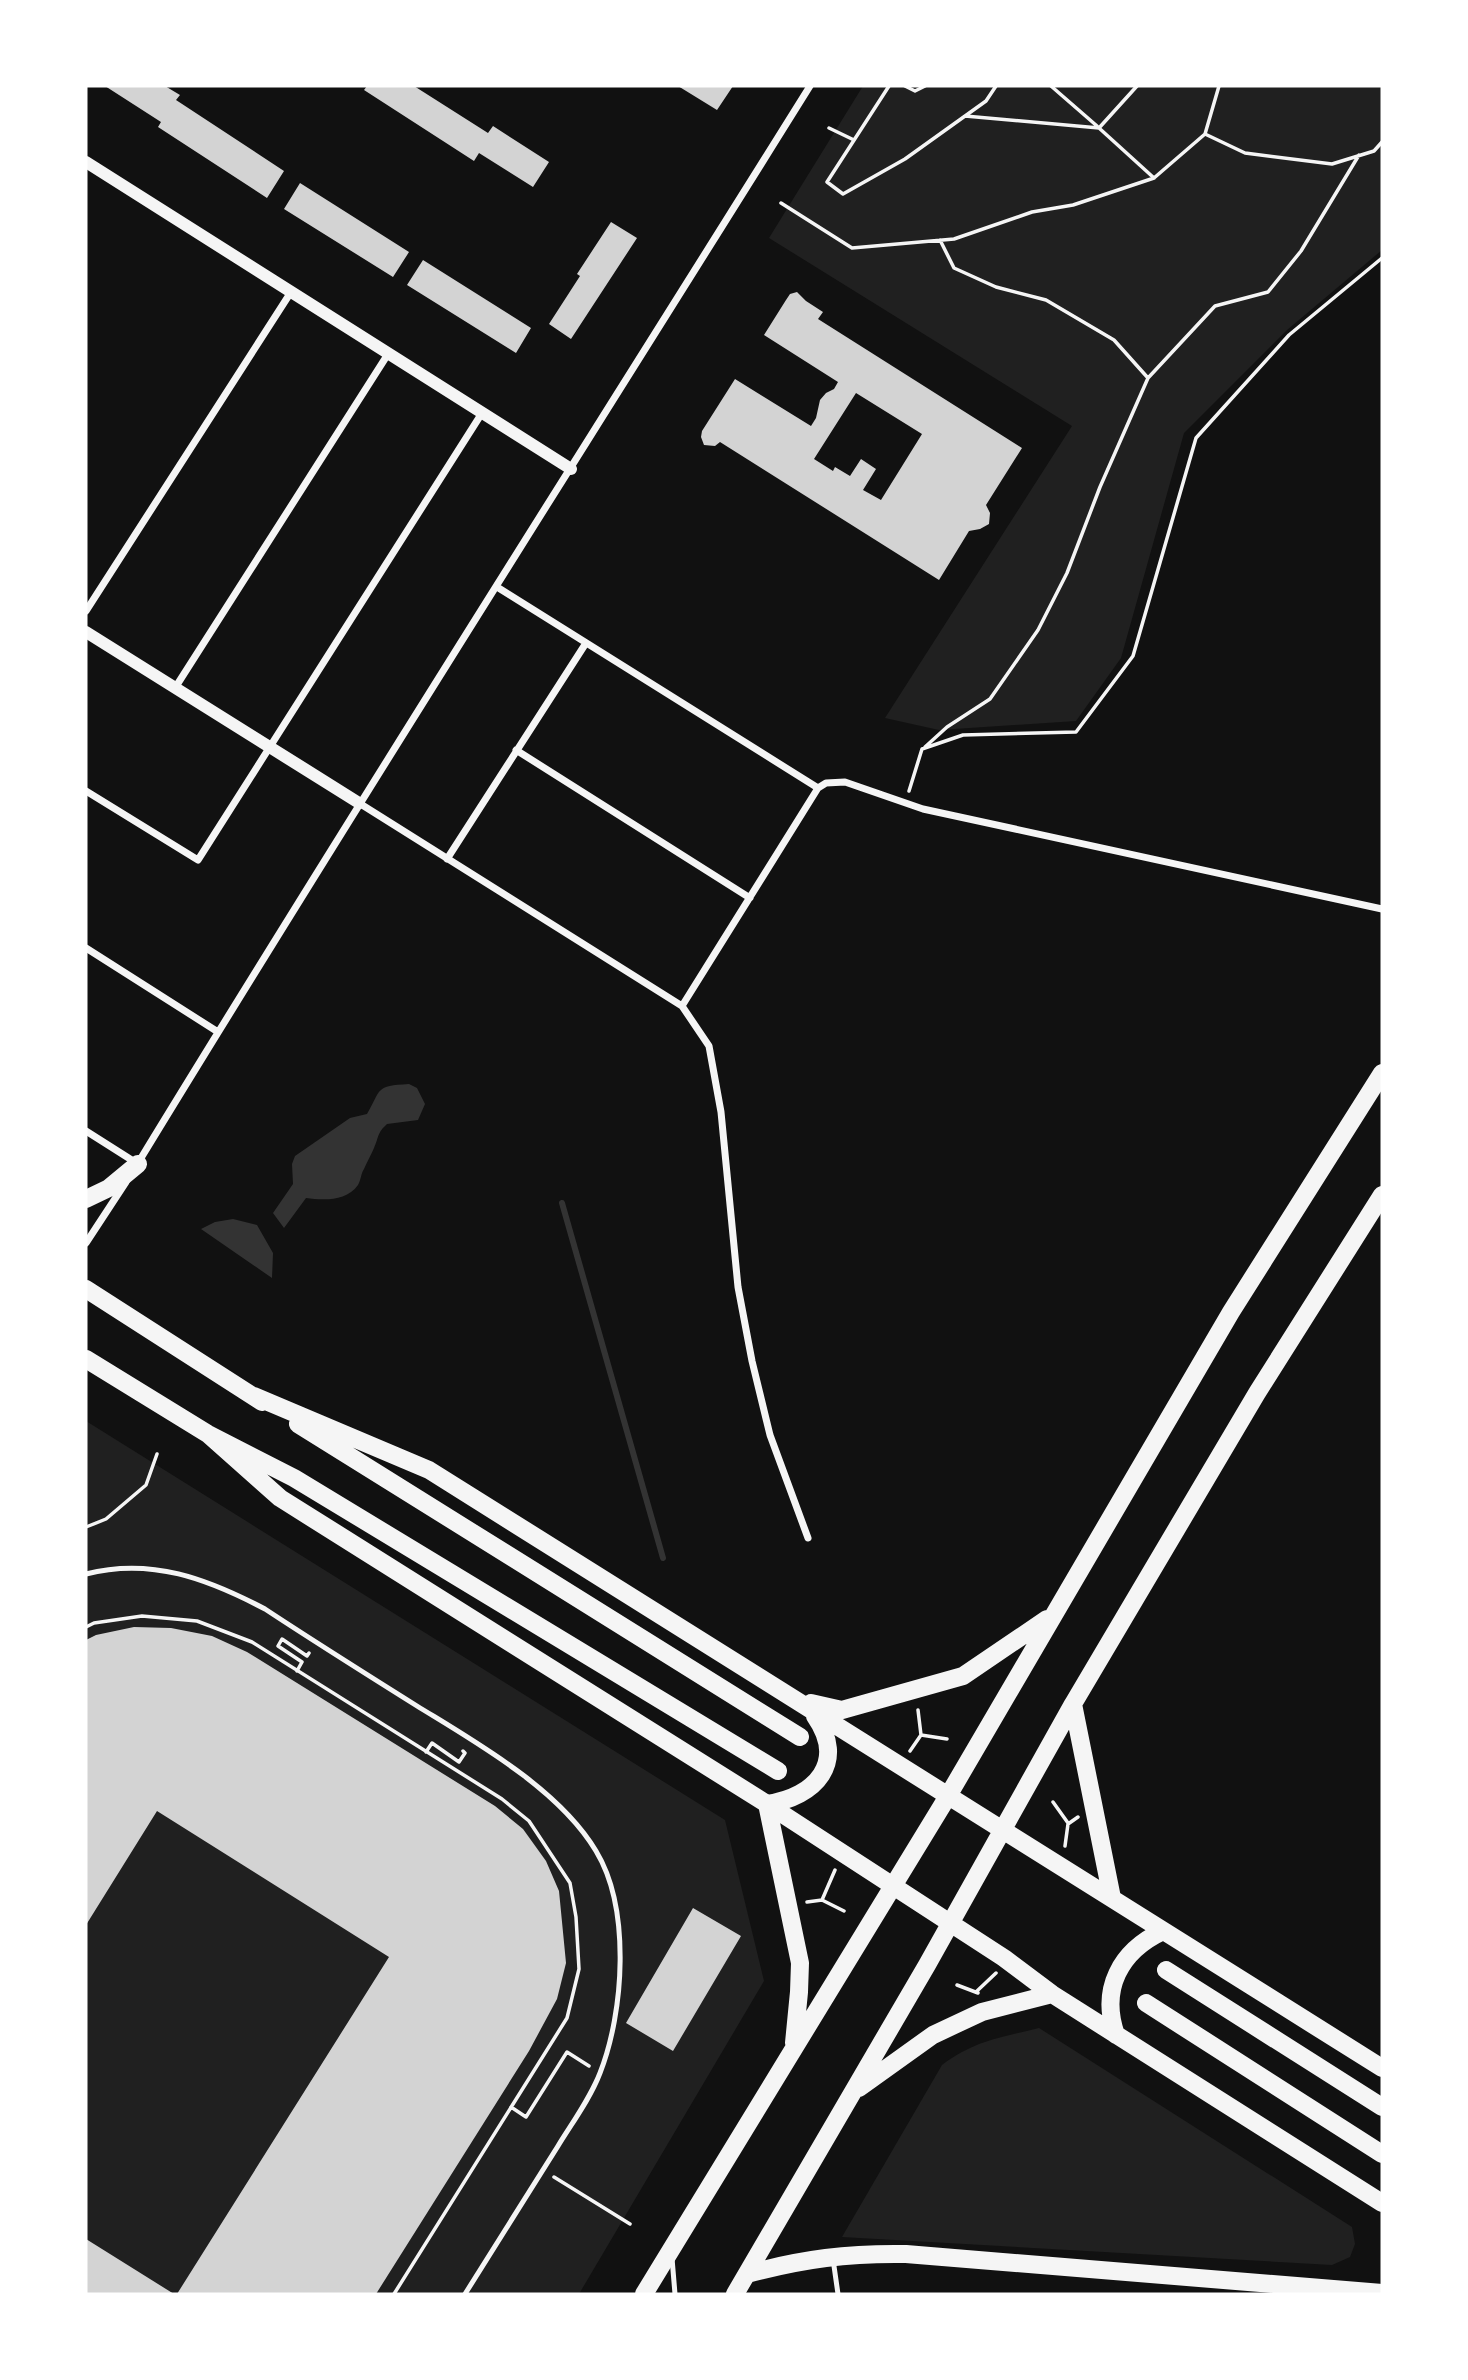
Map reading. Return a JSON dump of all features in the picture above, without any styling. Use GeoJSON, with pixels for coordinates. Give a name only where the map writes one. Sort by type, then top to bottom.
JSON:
{"type":"FeatureCollection","features":[{"type":"Feature","properties":{"kind":"main road"},"geometry":{"type":"LineString","coordinates":[[644,2294],[948,1796],[1231,1312],[1382,1073]]}},
{"type":"Feature","properties":{"kind":"main road"},"geometry":{"type":"LineString","coordinates":[[86,1199],[109,1188],[138,1164]]}},
{"type":"Feature","properties":{"kind":"main road"},"geometry":{"type":"LineString","coordinates":[[735,2294],[950,1923],[1073,1704],[1257,1394],[1382,1195]]}},
{"type":"Feature","properties":{"kind":"main road"},"geometry":{"type":"LineString","coordinates":[[86,1289],[800,1737]]}},
{"type":"Feature","properties":{"kind":"main road"},"geometry":{"type":"LineString","coordinates":[[86,1359],[208,1434],[294,1478],[778,1771]]}},
{"type":"Feature","properties":{"kind":"main road"},"geometry":{"type":"LineString","coordinates":[[254,1396],[429,1470],[1382,2068]]}},
{"type":"Feature","properties":{"kind":"main road"},"geometry":{"type":"LineString","coordinates":[[208,1434],[280,1498],[767,1804],[1004,1958],[1052,1994],[1382,2203]]}},
{"type":"Feature","properties":{"kind":"main road"},"geometry":{"type":"LineString","coordinates":[[789,1697],[842,1710],[963,1676],[1052,1615]]}},
{"type":"Feature","properties":{"kind":"main road"},"geometry":{"type":"LineString","coordinates":[[1073,1704],[1112,1899]]}},
{"type":"Feature","properties":{"kind":"main road"},"geometry":{"type":"LineString","coordinates":[[767,1804],[783,1802],[804,1792],[826,1769],[826,1732],[811,1710]]}},
{"type":"Feature","properties":{"kind":"main road"},"geometry":{"type":"LineString","coordinates":[[767,1804],[800,1963],[793,2050]]}},
{"type":"Feature","properties":{"kind":"main road"},"geometry":{"type":"LineString","coordinates":[[1116,2035],[1109,2010],[1114,1981],[1130,1954],[1150,1937],[1163,1931]]}},
{"type":"Feature","properties":{"kind":"main road"},"geometry":{"type":"LineString","coordinates":[[1166,1970],[1382,2107]]}},
{"type":"Feature","properties":{"kind":"main road"},"geometry":{"type":"LineString","coordinates":[[853,2092],[933,2035],[982,2012],[1052,1994]]}},
{"type":"Feature","properties":{"kind":"main road"},"geometry":{"type":"LineString","coordinates":[[1146,2003],[1382,2154]]}},
{"type":"Feature","properties":{"kind":"main road"},"geometry":{"type":"LineString","coordinates":[[747,2274],[860,2253],[1382,2293]]}},
{"type":"Feature","properties":{"kind":"street"},"geometry":{"type":"LineString","coordinates":[[86,1243],[138,1164],[359,803],[810,86]]}},
{"type":"Feature","properties":{"kind":"street"},"geometry":{"type":"LineString","coordinates":[[86,162],[571,469]]}},
{"type":"Feature","properties":{"kind":"street"},"geometry":{"type":"LineString","coordinates":[[86,611],[291,292]]}},
{"type":"Feature","properties":{"kind":"street"},"geometry":{"type":"LineString","coordinates":[[175,688],[388,354]]}},
{"type":"Feature","properties":{"kind":"street"},"geometry":{"type":"LineString","coordinates":[[86,790],[198,860],[482,413]]}},
{"type":"Feature","properties":{"kind":"street"},"geometry":{"type":"LineString","coordinates":[[497,587],[818,788]]}},
{"type":"Feature","properties":{"kind":"street"},"geometry":{"type":"LineString","coordinates":[[86,632],[682,1006],[709,1046],[721,1112],[738,1287],[752,1361],[770,1435],[808,1538]]}},
{"type":"Feature","properties":{"kind":"street"},"geometry":{"type":"LineString","coordinates":[[447,859],[586,643]]}},
{"type":"Feature","properties":{"kind":"street"},"geometry":{"type":"LineString","coordinates":[[516,750],[750,898]]}},
{"type":"Feature","properties":{"kind":"street"},"geometry":{"type":"LineString","coordinates":[[682,1006],[818,788],[826,783],[845,782],[923,809],[1382,909]]}},
{"type":"Feature","properties":{"kind":"street"},"geometry":{"type":"LineString","coordinates":[[86,948],[218,1032]]}},
{"type":"Feature","properties":{"kind":"street"},"geometry":{"type":"LineString","coordinates":[[86,1131],[138,1164]]}},
{"type":"Feature","properties":{"kind":"lane"},"geometry":{"type":"LineString","coordinates":[[86,1574],[140,1569],[192,1576],[231,1591],[265,1609],[506,1763],[560,1805],[597,1852],[611,1888],[619,1925],[620,1968],[617,2013],[600,2073],[543,2170],[464,2294]]}},
{"type":"Feature","properties":{"kind":"lane"},"geometry":{"type":"LineString","coordinates":[[671,2248],[675,2294]]}},
{"type":"Feature","properties":{"kind":"lane"},"geometry":{"type":"LineString","coordinates":[[833,2256],[838,2294]]}},
{"type":"Feature","properties":{"kind":"path"},"geometry":{"type":"LineString","coordinates":[[889,86],[827,182],[843,194],[905,159],[986,101],[996,86]]}},
{"type":"Feature","properties":{"kind":"path"},"geometry":{"type":"LineString","coordinates":[[905,86],[915,92],[925,86]]}},
{"type":"Feature","properties":{"kind":"path"},"geometry":{"type":"LineString","coordinates":[[1051,86],[1154,178]]}},
{"type":"Feature","properties":{"kind":"path"},"geometry":{"type":"LineString","coordinates":[[1099,128],[1138,86]]}},
{"type":"Feature","properties":{"kind":"path"},"geometry":{"type":"LineString","coordinates":[[781,203],[852,248],[954,239],[1032,212],[1073,205],[1154,178],[1205,134],[1219,86]]}},
{"type":"Feature","properties":{"kind":"path"},"geometry":{"type":"LineString","coordinates":[[964,116],[1099,128]]}},
{"type":"Feature","properties":{"kind":"path"},"geometry":{"type":"LineString","coordinates":[[829,128],[854,140]]}},
{"type":"Feature","properties":{"kind":"path"},"geometry":{"type":"LineString","coordinates":[[1205,134],[1245,153],[1332,164],[1374,151],[1382,142]]}},
{"type":"Feature","properties":{"kind":"path"},"geometry":{"type":"LineString","coordinates":[[906,803],[922,749],[947,727],[990,699],[1038,630],[1067,573],[1100,487],[1149,378],[1215,306],[1268,292],[1301,251],[1359,155]]}},
{"type":"Feature","properties":{"kind":"path"},"geometry":{"type":"LineString","coordinates":[[940,240],[954,268],[996,287],[1046,300],[1114,340],[1149,378]]}},
{"type":"Feature","properties":{"kind":"path"},"geometry":{"type":"LineString","coordinates":[[922,749],[963,735],[1076,732],[1133,656],[1196,438],[1289,335],[1382,258]]}},
{"type":"Feature","properties":{"kind":"path"},"geometry":{"type":"LineString","coordinates":[[86,1527],[106,1520],[146,1485],[157,1454]]}},
{"type":"Feature","properties":{"kind":"path"},"geometry":{"type":"LineString","coordinates":[[86,1627],[94,1623],[142,1616],[197,1621],[252,1642],[502,1799],[529,1821],[570,1883],[576,1917],[579,1969],[567,2018],[394,2294]]}},
{"type":"Feature","properties":{"kind":"path"},"geometry":{"type":"LineString","coordinates":[[297,1671],[302,1662],[278,1646],[282,1640],[307,1656]]}},
{"type":"Feature","properties":{"kind":"path"},"geometry":{"type":"LineString","coordinates":[[910,1751],[921,1735],[918,1710]]}},
{"type":"Feature","properties":{"kind":"path"},"geometry":{"type":"LineString","coordinates":[[921,1735],[947,1739]]}},
{"type":"Feature","properties":{"kind":"path"},"geometry":{"type":"LineString","coordinates":[[426,1752],[432,1743],[459,1762],[465,1753],[456,1746]]}},
{"type":"Feature","properties":{"kind":"path"},"geometry":{"type":"LineString","coordinates":[[1053,1802],[1068,1824],[1065,1847]]}},
{"type":"Feature","properties":{"kind":"path"},"geometry":{"type":"LineString","coordinates":[[1068,1824],[1082,1814]]}},
{"type":"Feature","properties":{"kind":"path"},"geometry":{"type":"LineString","coordinates":[[822,1900],[837,1865]]}},
{"type":"Feature","properties":{"kind":"path"},"geometry":{"type":"LineString","coordinates":[[802,1903],[822,1900],[844,1911]]}},
{"type":"Feature","properties":{"kind":"path"},"geometry":{"type":"LineString","coordinates":[[977,1991],[997,1972]]}},
{"type":"Feature","properties":{"kind":"path"},"geometry":{"type":"LineString","coordinates":[[957,1984],[977,1991],[980,1998]]}},
{"type":"Feature","properties":{"kind":"path"},"geometry":{"type":"LineString","coordinates":[[511,2107],[526,2117],[567,2052],[600,2073]]}},
{"type":"Feature","properties":{"kind":"path"},"geometry":{"type":"LineString","coordinates":[[543,2170],[630,2224]]}},
{"type":"Feature","properties":{"kind":"shaded area"},"geometry":{"type":"Polygon","coordinates":[[[863,86],[1382,86],[1382,250],[1287,330],[1184,433],[1121,658],[1076,721],[939,730],[885,718],[1072,426],[769,238],[863,86]]]}},
{"type":"Feature","properties":{"kind":"shaded area"},"geometry":{"type":"Polygon","coordinates":[[[409,1084],[417,1088],[425,1104],[418,1120],[387,1124],[380,1133],[353,1191],[334,1199],[306,1198],[284,1228],[273,1213],[293,1184],[292,1164],[295,1156],[350,1118],[367,1114],[380,1090],[409,1084]]]}},
{"type":"Feature","properties":{"kind":"shaded area"},"geometry":{"type":"Polygon","coordinates":[[[233,1219],[257,1225],[273,1253],[272,1278],[201,1229],[215,1222],[233,1219]]]}},
{"type":"Feature","properties":{"kind":"shaded area"},"geometry":{"type":"Polygon","coordinates":[[[86,1421],[725,1820],[764,1981],[579,2294],[86,2294],[86,1421]]]}},
{"type":"Feature","properties":{"kind":"shaded area"},"geometry":{"type":"Polygon","coordinates":[[[1039,2028],[1352,2227],[1355,2244],[1350,2257],[1332,2265],[842,2237],[942,2065],[977,2045],[1039,2028]]]}},
{"type":"Feature","properties":{"kind":"building"},"geometry":{"type":"Polygon","coordinates":[[[105,86],[165,86],[180,95],[176,100],[284,171],[267,198],[158,127],[161,122],[105,86]]]}},
{"type":"Feature","properties":{"kind":"building"},"geometry":{"type":"Polygon","coordinates":[[[367,86],[414,86],[488,133],[493,126],[549,162],[533,187],[479,153],[474,161],[364,90],[367,86]]]}},
{"type":"Feature","properties":{"kind":"building"},"geometry":{"type":"Polygon","coordinates":[[[678,86],[733,86],[717,110],[678,86]]]}},
{"type":"Feature","properties":{"kind":"building"},"geometry":{"type":"Polygon","coordinates":[[[300,183],[409,252],[393,277],[284,209],[300,183]]]}},
{"type":"Feature","properties":{"kind":"building"},"geometry":{"type":"Polygon","coordinates":[[[611,222],[637,238],[571,339],[549,324],[611,222]]]}},
{"type":"Feature","properties":{"kind":"building"},"geometry":{"type":"Polygon","coordinates":[[[423,260],[531,328],[516,353],[407,285],[423,260]]]}},
{"type":"Feature","properties":{"kind":"building"},"geometry":{"type":"Polygon","coordinates":[[[797,292],[823,312],[818,319],[1022,448],[986,505],[990,513],[989,524],[969,531],[939,580],[720,442],[715,446],[704,445],[702,431],[735,379],[811,426],[816,418],[820,400],[834,389],[838,382],[764,335],[790,294],[797,292]],[[856,393],[814,459],[833,471],[835,467],[850,476],[861,459],[876,469],[863,490],[881,500],[922,434],[856,393]]]}},
{"type":"Feature","properties":{"kind":"building"},"geometry":{"type":"Polygon","coordinates":[[[134,1627],[171,1628],[212,1636],[247,1652],[495,1806],[523,1829],[546,1861],[559,1891],[566,1963],[557,1999],[529,2051],[376,2294],[177,2294],[389,1957],[157,1811],[86,1925],[86,1640],[96,1635],[134,1627]]]}},
{"type":"Feature","properties":{"kind":"building"},"geometry":{"type":"Polygon","coordinates":[[[693,1908],[741,1936],[673,2051],[626,2023],[693,1908]]]}},
{"type":"Feature","properties":{"kind":"building"},"geometry":{"type":"Polygon","coordinates":[[[86,2239],[174,2294],[86,2294],[86,2239]]]}},
{"type":"Feature","properties":{"kind":"waterway"},"geometry":{"type":"LineString","coordinates":[[562,1203],[663,1558]]}}]}
